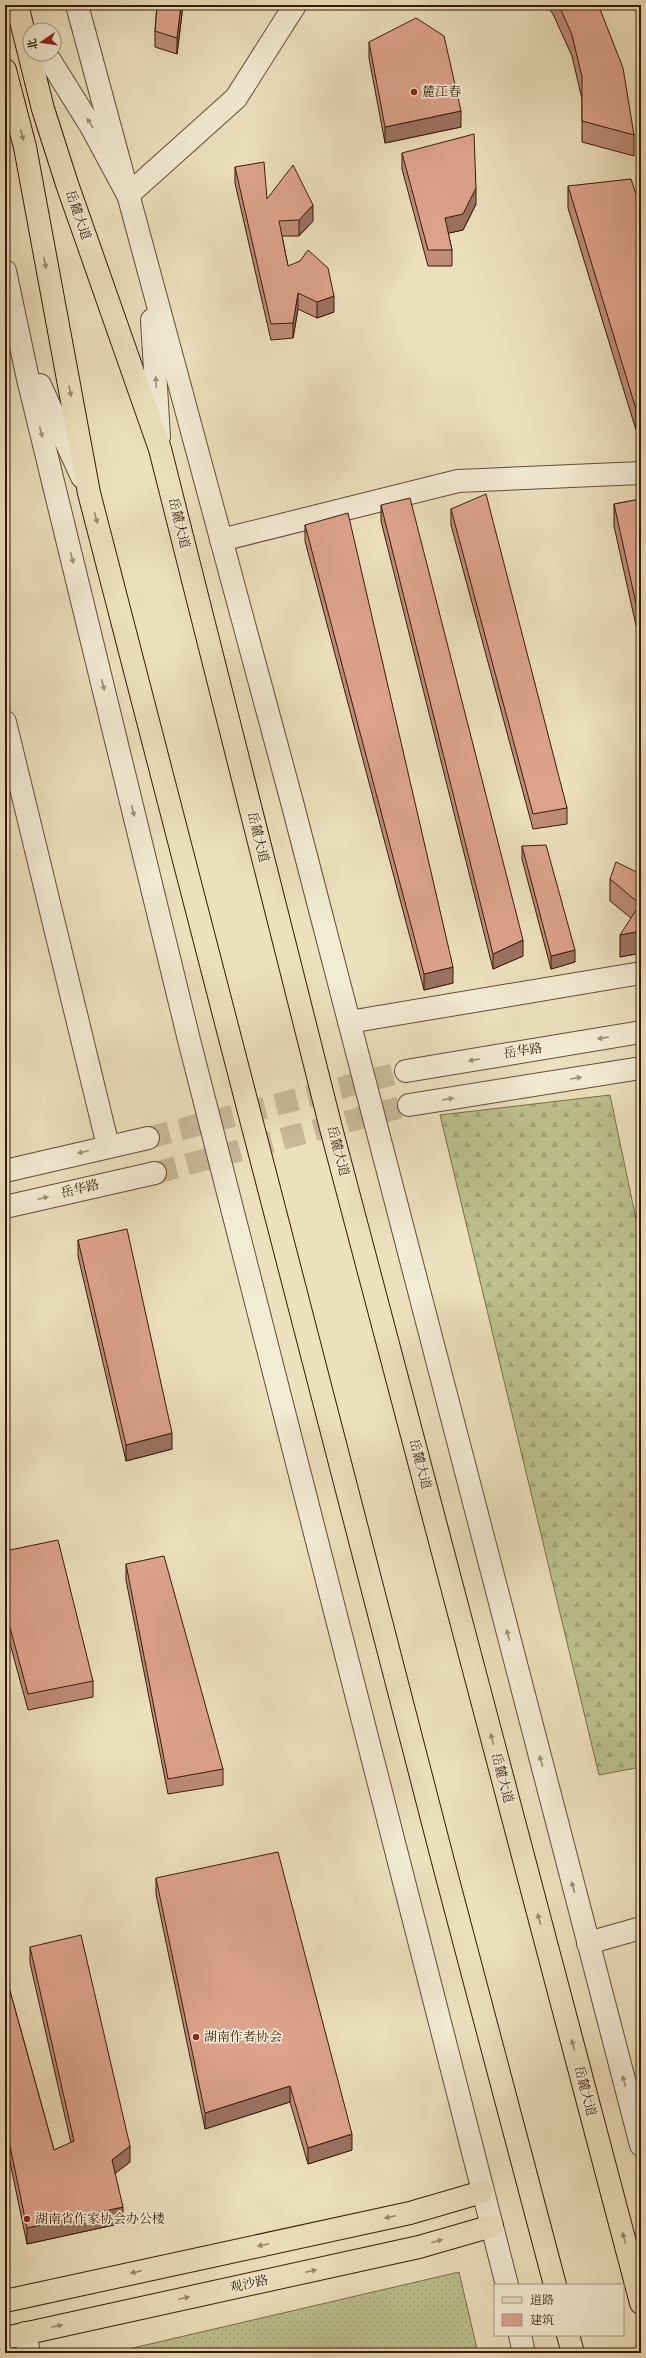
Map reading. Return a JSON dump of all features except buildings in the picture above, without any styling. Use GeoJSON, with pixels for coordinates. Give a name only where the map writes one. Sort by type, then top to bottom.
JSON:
{"type":"FeatureCollection","features":[{"type":"Feature","properties":{"kind":"main road","name":"岳麓大道"},"geometry":{"type":"LineString","coordinates":[[17,5],[24,22]]}},
{"type":"Feature","properties":{"kind":"main road","name":"岳麓大道"},"geometry":{"type":"LineString","coordinates":[[40,62],[67,184],[160,448],[331,1128],[641,2303]]}},
{"type":"Feature","properties":{"kind":"main road"},"geometry":{"type":"LineString","coordinates":[[5,70],[25,147],[89,493],[445,1869],[555,2284]]}},
{"type":"Feature","properties":{"kind":"main road"},"geometry":{"type":"LineString","coordinates":[[5,2301],[410,2212],[482,2192]]}},
{"type":"Feature","properties":{"kind":"main road","name":"观沙路"},"geometry":{"type":"LineString","coordinates":[[20,2341],[419,2247],[492,2226]]}},
{"type":"Feature","properties":{"kind":"main road"},"geometry":{"type":"LineString","coordinates":[[568,2336],[573,2353]]}},
{"type":"Feature","properties":{"kind":"street"},"geometry":{"type":"LineString","coordinates":[[24,5],[31,22]]}},
{"type":"Feature","properties":{"kind":"street"},"geometry":{"type":"LineString","coordinates":[[77,5],[349,1022],[641,2145]]}},
{"type":"Feature","properties":{"kind":"street"},"geometry":{"type":"LineString","coordinates":[[128,195],[236,98],[295,5]]}},
{"type":"Feature","properties":{"kind":"street"},"geometry":{"type":"LineString","coordinates":[[41,62],[92,128],[128,195]]}},
{"type":"Feature","properties":{"kind":"street"},"geometry":{"type":"LineString","coordinates":[[5,271],[20,342],[189,1040],[482,2192],[507,2284]]}},
{"type":"Feature","properties":{"kind":"street"},"geometry":{"type":"LineString","coordinates":[[149,271],[160,448]]}},
{"type":"Feature","properties":{"kind":"street"},"geometry":{"type":"LineString","coordinates":[[20,342],[89,493]]}},
{"type":"Feature","properties":{"kind":"street"},"geometry":{"type":"LineString","coordinates":[[221,540],[458,480],[641,473]]}},
{"type":"Feature","properties":{"kind":"street"},"geometry":{"type":"LineString","coordinates":[[5,722],[108,1146]]}},
{"type":"Feature","properties":{"kind":"street"},"geometry":{"type":"LineString","coordinates":[[349,1022],[641,973]]}},
{"type":"Feature","properties":{"kind":"street","name":"岳华路"},"geometry":{"type":"LineString","coordinates":[[406,1071],[641,1032]]}},
{"type":"Feature","properties":{"kind":"street"},"geometry":{"type":"LineString","coordinates":[[409,1105],[641,1068]]}},
{"type":"Feature","properties":{"kind":"street"},"geometry":{"type":"LineString","coordinates":[[5,1171],[148,1138]]}},
{"type":"Feature","properties":{"kind":"street","name":"岳华路"},"geometry":{"type":"LineString","coordinates":[[5,1207],[155,1173]]}},
{"type":"Feature","properties":{"kind":"street"},"geometry":{"type":"LineString","coordinates":[[588,1943],[641,1928]]}},
{"type":"Feature","properties":{"kind":"street"},"geometry":{"type":"LineString","coordinates":[[520,2336],[524,2353]]}},
{"type":"Feature","properties":{"kind":"green space"},"geometry":{"type":"Polygon","coordinates":[[[610,1095],[641,1243],[641,1767],[599,1775],[440,1115],[610,1095]]]}},
{"type":"Feature","properties":{"kind":"green space"},"geometry":{"type":"Polygon","coordinates":[[[459,2272],[478,2353],[118,2353],[120,2351],[459,2272]]]}},
{"type":"Feature","properties":{"kind":"tunnel"},"geometry":{"type":"LineString","coordinates":[[148,1138],[406,1071]]}},
{"type":"Feature","properties":{"kind":"tunnel"},"geometry":{"type":"LineString","coordinates":[[155,1173],[409,1105]]}},
{"type":"Feature","properties":{"kind":"place","name":"麓江春"},"geometry":{"type":"Point","coordinates":[414,92]}},
{"type":"Feature","properties":{"kind":"place","name":"湖南作者协会"},"geometry":{"type":"Point","coordinates":[196,2037]}},
{"type":"Feature","properties":{"kind":"place","name":"湖南省作家协会办公楼"},"geometry":{"type":"Point","coordinates":[27,2219]}}]}
